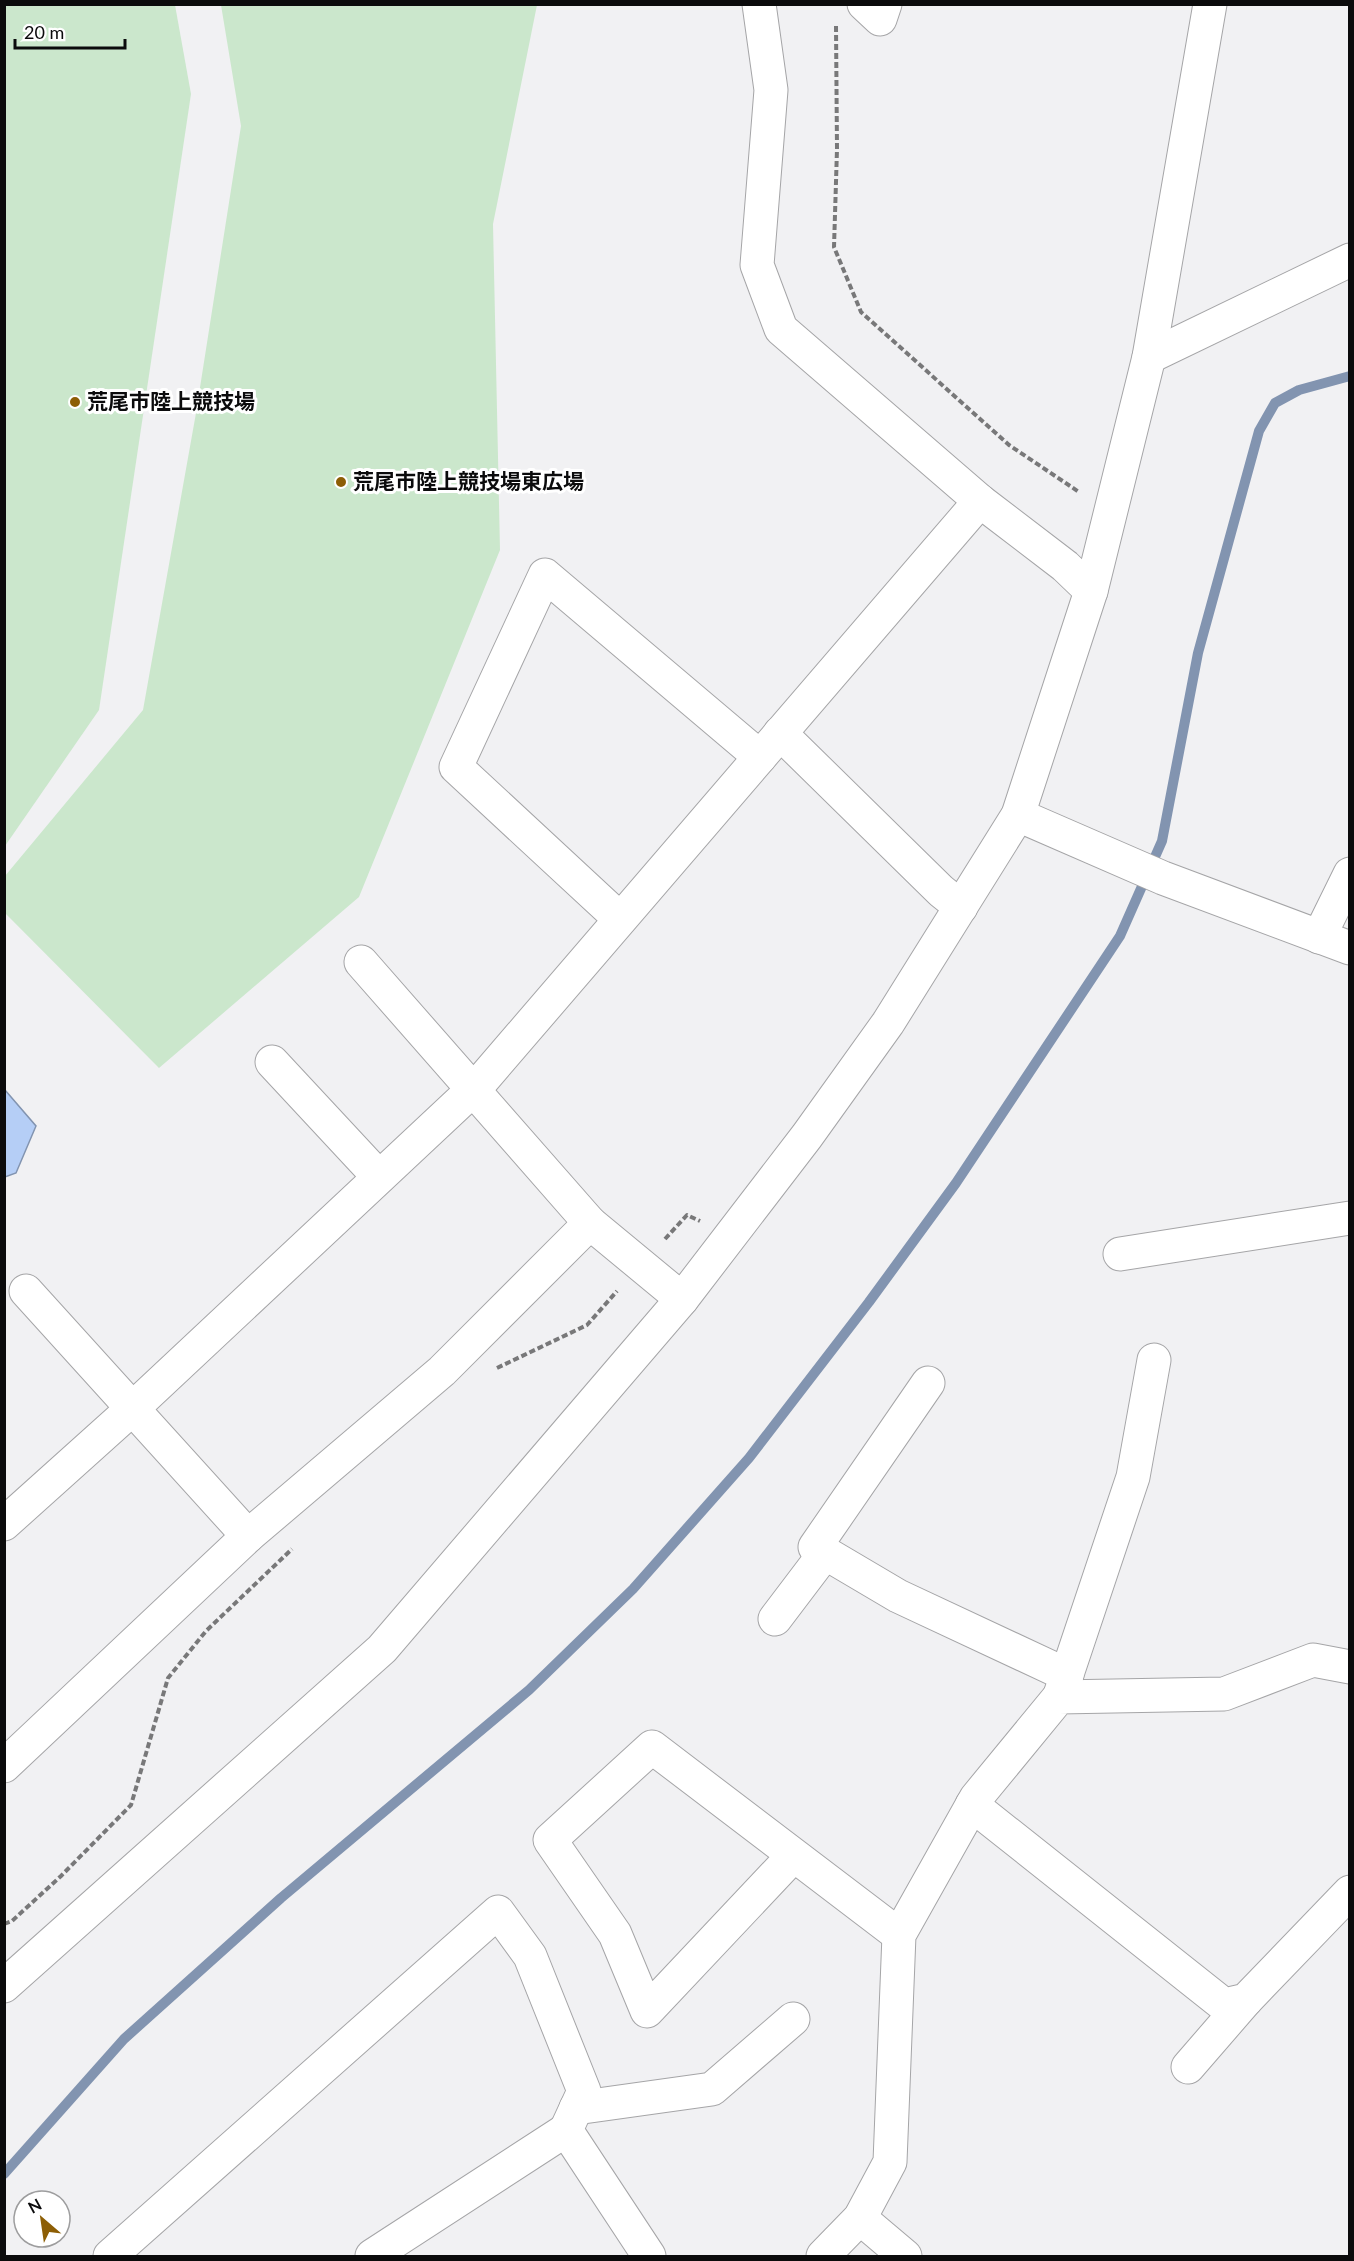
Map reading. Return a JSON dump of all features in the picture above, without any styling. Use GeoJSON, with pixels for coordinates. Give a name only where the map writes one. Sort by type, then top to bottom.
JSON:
{"type":"FeatureCollection","features":[{"type":"Feature","properties":{"kind":"street"},"geometry":{"type":"LineString","coordinates":[[759,4],[771,90],[757,265],[781,329],[980,501],[1065,566],[1090,591]]}},
{"type":"Feature","properties":{"kind":"street"},"geometry":{"type":"LineString","coordinates":[[850,10],[880,19],[885,4]]}},
{"type":"Feature","properties":{"kind":"street"},"geometry":{"type":"LineString","coordinates":[[4,1986],[382,1649],[682,1299],[807,1136],[888,1023],[1018,815],[1090,591],[1149,357],[1210,4]]}},
{"type":"Feature","properties":{"kind":"street"},"geometry":{"type":"LineString","coordinates":[[1149,357],[1350,260]]}},
{"type":"Feature","properties":{"kind":"street"},"geometry":{"type":"LineString","coordinates":[[4,1524],[132,1409],[473,1089],[980,501]]}},
{"type":"Feature","properties":{"kind":"street"},"geometry":{"type":"LineString","coordinates":[[620,919],[456,768],[544,575],[770,745],[961,907]]}},
{"type":"Feature","properties":{"kind":"street"},"geometry":{"type":"LineString","coordinates":[[1018,815],[1163,878],[1350,948]]}},
{"type":"Feature","properties":{"kind":"street"},"geometry":{"type":"LineString","coordinates":[[1319,936],[1350,874]]}},
{"type":"Feature","properties":{"kind":"street"},"geometry":{"type":"LineString","coordinates":[[361,962],[590,1223],[682,1299]]}},
{"type":"Feature","properties":{"kind":"street"},"geometry":{"type":"LineString","coordinates":[[272,1062],[379,1177]]}},
{"type":"Feature","properties":{"kind":"street"},"geometry":{"type":"LineString","coordinates":[[1120,1254],[1350,1218]]}},
{"type":"Feature","properties":{"kind":"street"},"geometry":{"type":"LineString","coordinates":[[4,1766],[248,1536],[442,1371],[590,1223]]}},
{"type":"Feature","properties":{"kind":"street"},"geometry":{"type":"LineString","coordinates":[[26,1291],[248,1536]]}},
{"type":"Feature","properties":{"kind":"street"},"geometry":{"type":"LineString","coordinates":[[824,2256],[860,2218],[890,2162],[899,1935],[972,1805],[1063,1686],[1133,1477],[1154,1360]]}},
{"type":"Feature","properties":{"kind":"street"},"geometry":{"type":"LineString","coordinates":[[928,1383],[815,1547],[898,1596],[1063,1686],[1224,1694],[1313,1660],[1350,1667]]}},
{"type":"Feature","properties":{"kind":"street"},"geometry":{"type":"LineString","coordinates":[[775,1620],[825,1553]]}},
{"type":"Feature","properties":{"kind":"street"},"geometry":{"type":"LineString","coordinates":[[794,1855],[647,2011],[615,1934],[550,1840],[652,1747],[794,1855],[899,1935]]}},
{"type":"Feature","properties":{"kind":"street"},"geometry":{"type":"LineString","coordinates":[[972,1805],[1224,2005],[1245,2001]]}},
{"type":"Feature","properties":{"kind":"street"},"geometry":{"type":"LineString","coordinates":[[1188,2067],[1245,2001],[1350,1892]]}},
{"type":"Feature","properties":{"kind":"street"},"geometry":{"type":"LineString","coordinates":[[110,2256],[498,1912],[530,1956],[584,2091],[571,2119]]}},
{"type":"Feature","properties":{"kind":"street"},"geometry":{"type":"LineString","coordinates":[[372,2256],[571,2119],[712,2089],[793,2019]]}},
{"type":"Feature","properties":{"kind":"street"},"geometry":{"type":"LineString","coordinates":[[571,2119],[649,2256]]}},
{"type":"Feature","properties":{"kind":"street"},"geometry":{"type":"LineString","coordinates":[[860,2218],[905,2256]]}},
{"type":"Feature","properties":{"kind":"path"},"geometry":{"type":"LineString","coordinates":[[850,10],[837,148],[834,247],[861,312],[1009,446],[1081,493]]}},
{"type":"Feature","properties":{"kind":"green space","name":"荒尾市陸上競技場"},"geometry":{"type":"Polygon","coordinates":[[[5,4],[175,5],[191,94],[99,710],[5,846],[5,4]]]}},
{"type":"Feature","properties":{"kind":"green space","name":"荒尾市陸上競技場東広場"},"geometry":{"type":"Polygon","coordinates":[[[221,5],[537,5],[493,224],[500,550],[359,897],[159,1068],[5,913],[5,876],[143,710],[196,413],[241,126],[221,5]]]}},
{"type":"Feature","properties":{"kind":"water"},"geometry":{"type":"Polygon","coordinates":[[[5,1090],[36,1126],[16,1173],[5,1177],[5,1090]]]}},
{"type":"Feature","properties":{"kind":"waterway"},"geometry":{"type":"LineString","coordinates":[[4,2174],[124,2039],[281,1898],[529,1690],[633,1589],[749,1458],[869,1302],[956,1183],[1120,936],[1162,841],[1198,653],[1259,431],[1275,403],[1299,390],[1350,376]]}},
{"type":"Feature","properties":{"kind":"place","name":"荒尾市陸上競技場"},"geometry":{"type":"Point","coordinates":[75,402]}},
{"type":"Feature","properties":{"kind":"place","name":"荒尾市陸上競技場東広場"},"geometry":{"type":"Point","coordinates":[341,482]}}]}
